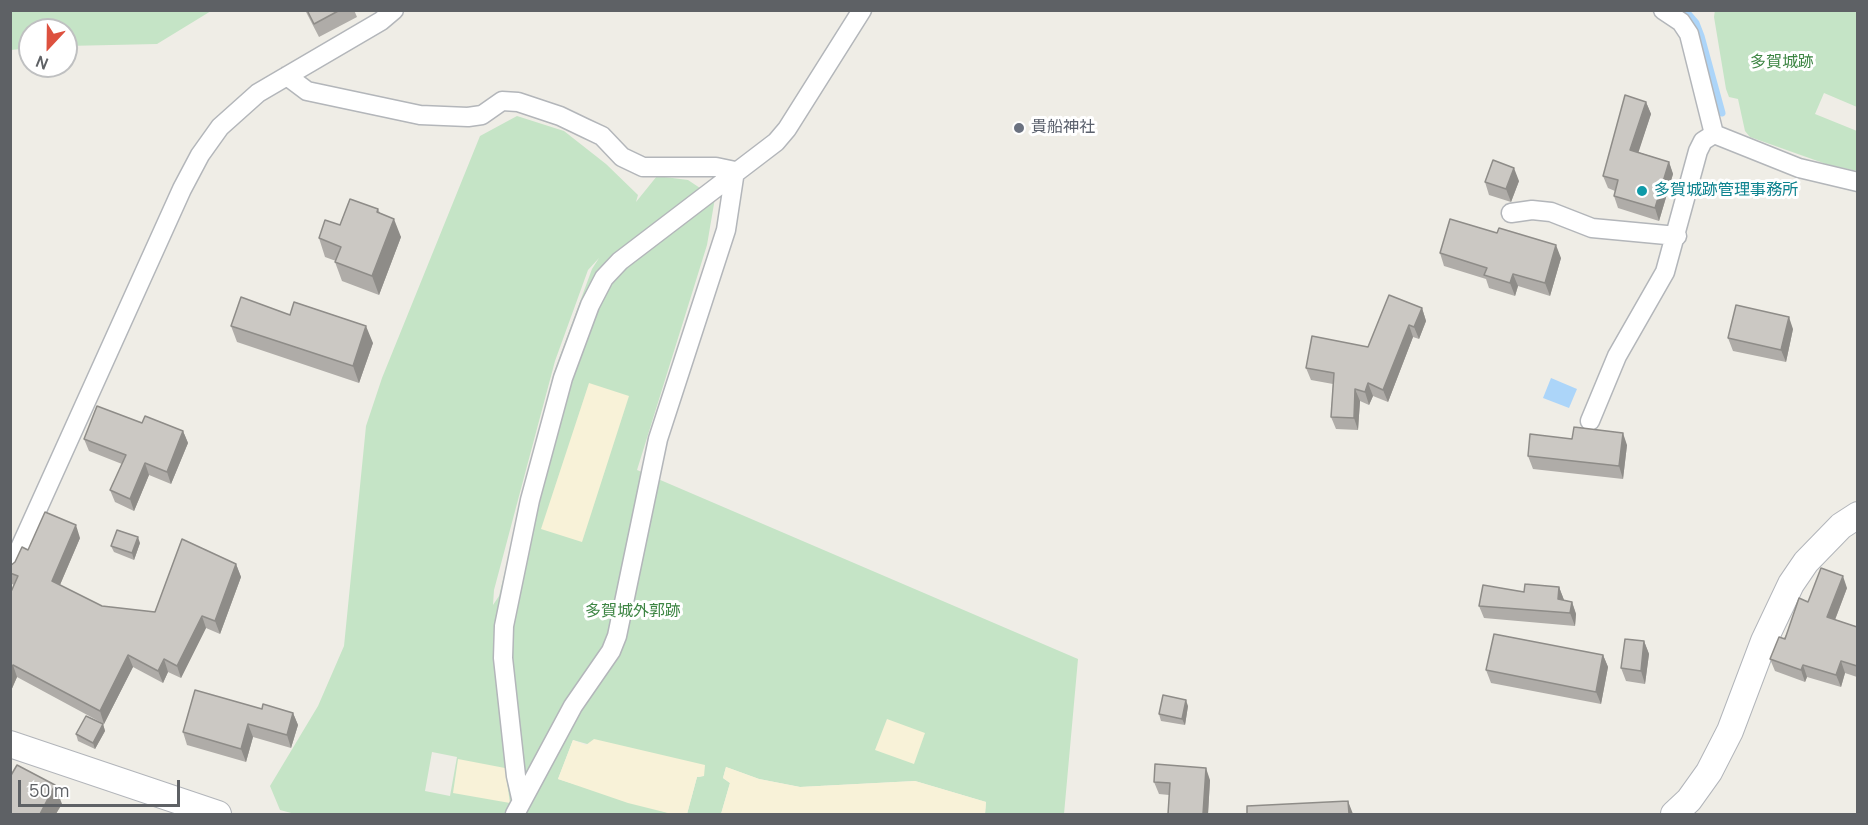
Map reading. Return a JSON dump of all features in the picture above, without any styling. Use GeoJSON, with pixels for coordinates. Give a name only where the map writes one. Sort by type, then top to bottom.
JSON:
{"type":"FeatureCollection","features":[{"type":"Feature","properties":{"kind":"street"},"geometry":{"type":"LineString","coordinates":[[10,570],[182,189],[200,155],[220,127],[258,93],[381,21],[394,10]]}},
{"type":"Feature","properties":{"kind":"street"},"geometry":{"type":"LineString","coordinates":[[518,806],[503,658],[504,626],[530,500],[563,378],[590,304],[604,278],[620,261],[735,171],[767,149],[787,129],[862,10]]}},
{"type":"Feature","properties":{"kind":"street"},"geometry":{"type":"LineString","coordinates":[[1663,10],[1681,22],[1689,34],[1714,135]]}},
{"type":"Feature","properties":{"kind":"street"},"geometry":{"type":"LineString","coordinates":[[287,76],[307,91],[420,115],[475,116],[482,115],[502,101],[518,102],[560,116],[602,136],[622,157],[643,166],[655,169],[716,167],[735,171]]}},
{"type":"Feature","properties":{"kind":"street"},"geometry":{"type":"LineString","coordinates":[[1590,421],[1617,356],[1665,272],[1677,236],[1698,151],[1703,141],[1714,135],[1799,168],[1857,182]]}},
{"type":"Feature","properties":{"kind":"street"},"geometry":{"type":"LineString","coordinates":[[518,806],[536,780],[573,706],[611,651],[617,636],[658,439],[726,230],[735,171]]}},
{"type":"Feature","properties":{"kind":"street"},"geometry":{"type":"LineString","coordinates":[[1511,213],[1541,211],[1592,228],[1677,236]]}},
{"type":"Feature","properties":{"kind":"street"},"geometry":{"type":"LineString","coordinates":[[1674,814],[1689,800],[1709,772],[1730,731],[1764,641],[1791,584],[1806,562],[1841,526],[1857,515]]}},
{"type":"Feature","properties":{"kind":"street"},"geometry":{"type":"LineString","coordinates":[[10,744],[218,814]]}},
{"type":"Feature","properties":{"kind":"green space"},"geometry":{"type":"Polygon","coordinates":[[[11,10],[211,11],[157,44],[78,46],[78,18],[18,18],[18,49],[11,50],[11,10]]]}},
{"type":"Feature","properties":{"kind":"green space","name":"多賀城跡"},"geometry":{"type":"Polygon","coordinates":[[[1715,10],[1857,11],[1857,107],[1824,93],[1815,114],[1857,131],[1857,171],[1826,164],[1750,137],[1745,131],[1738,99],[1729,97],[1726,89],[1714,17],[1715,10]]]}},
{"type":"Feature","properties":{"kind":"green space","name":"多賀城外郭跡"},"geometry":{"type":"Polygon","coordinates":[[[517,116],[564,131],[606,164],[638,195],[636,202],[657,176],[688,180],[715,198],[707,245],[637,470],[1078,659],[1064,814],[985,814],[986,802],[915,781],[800,787],[759,779],[726,767],[723,778],[730,783],[721,814],[687,814],[697,777],[703,777],[573,740],[558,779],[672,814],[295,814],[280,810],[270,786],[318,706],[344,646],[366,426],[382,378],[480,136],[517,116]],[[599,258],[588,270],[555,361],[494,590],[493,605],[499,596],[553,375],[592,269],[599,258]],[[432,752],[425,791],[450,796],[457,757],[432,752]]]}},
{"type":"Feature","properties":{"kind":"sand"},"geometry":{"type":"Polygon","coordinates":[[[589,383],[629,396],[582,542],[541,529],[589,383]]]}},
{"type":"Feature","properties":{"kind":"sand"},"geometry":{"type":"Polygon","coordinates":[[[887,719],[925,733],[914,764],[875,750],[887,719]]]}},
{"type":"Feature","properties":{"kind":"sand"},"geometry":{"type":"Polygon","coordinates":[[[594,739],[705,765],[704,776],[697,777],[687,814],[672,814],[628,803],[558,779],[573,740],[586,745],[594,739]]]}},
{"type":"Feature","properties":{"kind":"sand"},"geometry":{"type":"Polygon","coordinates":[[[458,759],[505,768],[510,803],[453,793],[458,759]]]}},
{"type":"Feature","properties":{"kind":"sand"},"geometry":{"type":"Polygon","coordinates":[[[726,767],[759,779],[800,787],[915,781],[986,802],[985,814],[721,814],[730,783],[723,778],[726,767]]]}},
{"type":"Feature","properties":{"kind":"water"},"geometry":{"type":"Polygon","coordinates":[[[1551,378],[1577,389],[1569,408],[1543,398],[1551,378]]]}},
{"type":"Feature","properties":{"kind":"building"},"geometry":{"type":"Polygon","coordinates":[[[307,10],[340,10],[314,24],[307,10]]]}},
{"type":"Feature","properties":{"kind":"building"},"geometry":{"type":"Polygon","coordinates":[[[1625,95],[1646,102],[1630,150],[1669,162],[1655,208],[1614,196],[1618,180],[1603,176],[1625,95]]]}},
{"type":"Feature","properties":{"kind":"building"},"geometry":{"type":"Polygon","coordinates":[[[1493,160],[1514,168],[1506,189],[1485,182],[1493,160]]]}},
{"type":"Feature","properties":{"kind":"building"},"geometry":{"type":"Polygon","coordinates":[[[350,199],[378,209],[377,212],[394,219],[372,276],[335,262],[341,247],[319,238],[325,220],[340,225],[350,199]]]}},
{"type":"Feature","properties":{"kind":"building"},"geometry":{"type":"Polygon","coordinates":[[[1450,219],[1497,233],[1499,228],[1556,245],[1545,283],[1513,274],[1510,283],[1484,275],[1487,268],[1440,253],[1450,219]]]}},
{"type":"Feature","properties":{"kind":"building"},"geometry":{"type":"Polygon","coordinates":[[[1389,295],[1422,308],[1414,327],[1409,325],[1383,390],[1368,383],[1365,392],[1355,389],[1354,418],[1331,417],[1334,373],[1306,368],[1312,336],[1368,347],[1389,295]]]}},
{"type":"Feature","properties":{"kind":"building"},"geometry":{"type":"Polygon","coordinates":[[[241,297],[290,315],[294,302],[366,326],[353,366],[231,326],[241,297]]]}},
{"type":"Feature","properties":{"kind":"building"},"geometry":{"type":"Polygon","coordinates":[[[1736,305],[1789,317],[1781,350],[1728,338],[1736,305]]]}},
{"type":"Feature","properties":{"kind":"building"},"geometry":{"type":"Polygon","coordinates":[[[97,406],[142,423],[145,416],[183,431],[167,472],[145,463],[130,499],[110,490],[126,455],[84,439],[97,406]]]}},
{"type":"Feature","properties":{"kind":"building"},"geometry":{"type":"Polygon","coordinates":[[[1574,427],[1623,433],[1619,466],[1528,456],[1530,434],[1572,439],[1574,427]]]}},
{"type":"Feature","properties":{"kind":"building"},"geometry":{"type":"Polygon","coordinates":[[[45,512],[76,525],[52,581],[102,606],[155,612],[182,539],[236,564],[215,621],[202,616],[177,666],[164,659],[158,671],[128,655],[100,711],[13,665],[10,669],[10,594],[18,576],[10,573],[10,566],[15,562],[22,547],[28,550],[45,512]]]}},
{"type":"Feature","properties":{"kind":"building"},"geometry":{"type":"Polygon","coordinates":[[[117,530],[138,537],[132,553],[111,546],[117,530]]]}},
{"type":"Feature","properties":{"kind":"building"},"geometry":{"type":"Polygon","coordinates":[[[1821,568],[1843,576],[1827,617],[1857,627],[1857,666],[1841,661],[1836,675],[1803,665],[1801,670],[1770,659],[1779,637],[1785,639],[1799,598],[1808,602],[1821,568]]]}},
{"type":"Feature","properties":{"kind":"building"},"geometry":{"type":"Polygon","coordinates":[[[1525,584],[1559,587],[1558,599],[1572,602],[1570,613],[1479,606],[1483,585],[1524,592],[1525,584]]]}},
{"type":"Feature","properties":{"kind":"building"},"geometry":{"type":"Polygon","coordinates":[[[1494,634],[1603,655],[1596,692],[1486,670],[1494,634]]]}},
{"type":"Feature","properties":{"kind":"building"},"geometry":{"type":"Polygon","coordinates":[[[1625,639],[1644,641],[1641,671],[1621,668],[1625,639]]]}},
{"type":"Feature","properties":{"kind":"building"},"geometry":{"type":"Polygon","coordinates":[[[195,690],[262,709],[263,704],[293,713],[287,735],[248,724],[241,749],[183,732],[195,690]]]}},
{"type":"Feature","properties":{"kind":"building"},"geometry":{"type":"Polygon","coordinates":[[[1163,695],[1186,700],[1182,719],[1159,714],[1163,695]]]}},
{"type":"Feature","properties":{"kind":"building"},"geometry":{"type":"Polygon","coordinates":[[[86,716],[103,724],[93,743],[76,734],[86,716]]]}},
{"type":"Feature","properties":{"kind":"building"},"geometry":{"type":"Polygon","coordinates":[[[1155,764],[1206,768],[1203,814],[1168,814],[1170,783],[1154,782],[1155,764]]]}},
{"type":"Feature","properties":{"kind":"building"},"geometry":{"type":"Polygon","coordinates":[[[17,765],[55,785],[40,814],[10,814],[10,777],[17,765]]]}},
{"type":"Feature","properties":{"kind":"building"},"geometry":{"type":"Polygon","coordinates":[[[1348,801],[1349,814],[1247,814],[1247,806],[1348,801]]]}},
{"type":"Feature","properties":{"kind":"waterway"},"geometry":{"type":"LineString","coordinates":[[1685,10],[1696,23],[1701,36],[1722,113]]}},
{"type":"Feature","properties":{"kind":"place","name":"貴船神社"},"geometry":{"type":"Point","coordinates":[1019,128]}},
{"type":"Feature","properties":{"kind":"place","name":"多賀城跡管理事務所"},"geometry":{"type":"Point","coordinates":[1642,191]}}]}
